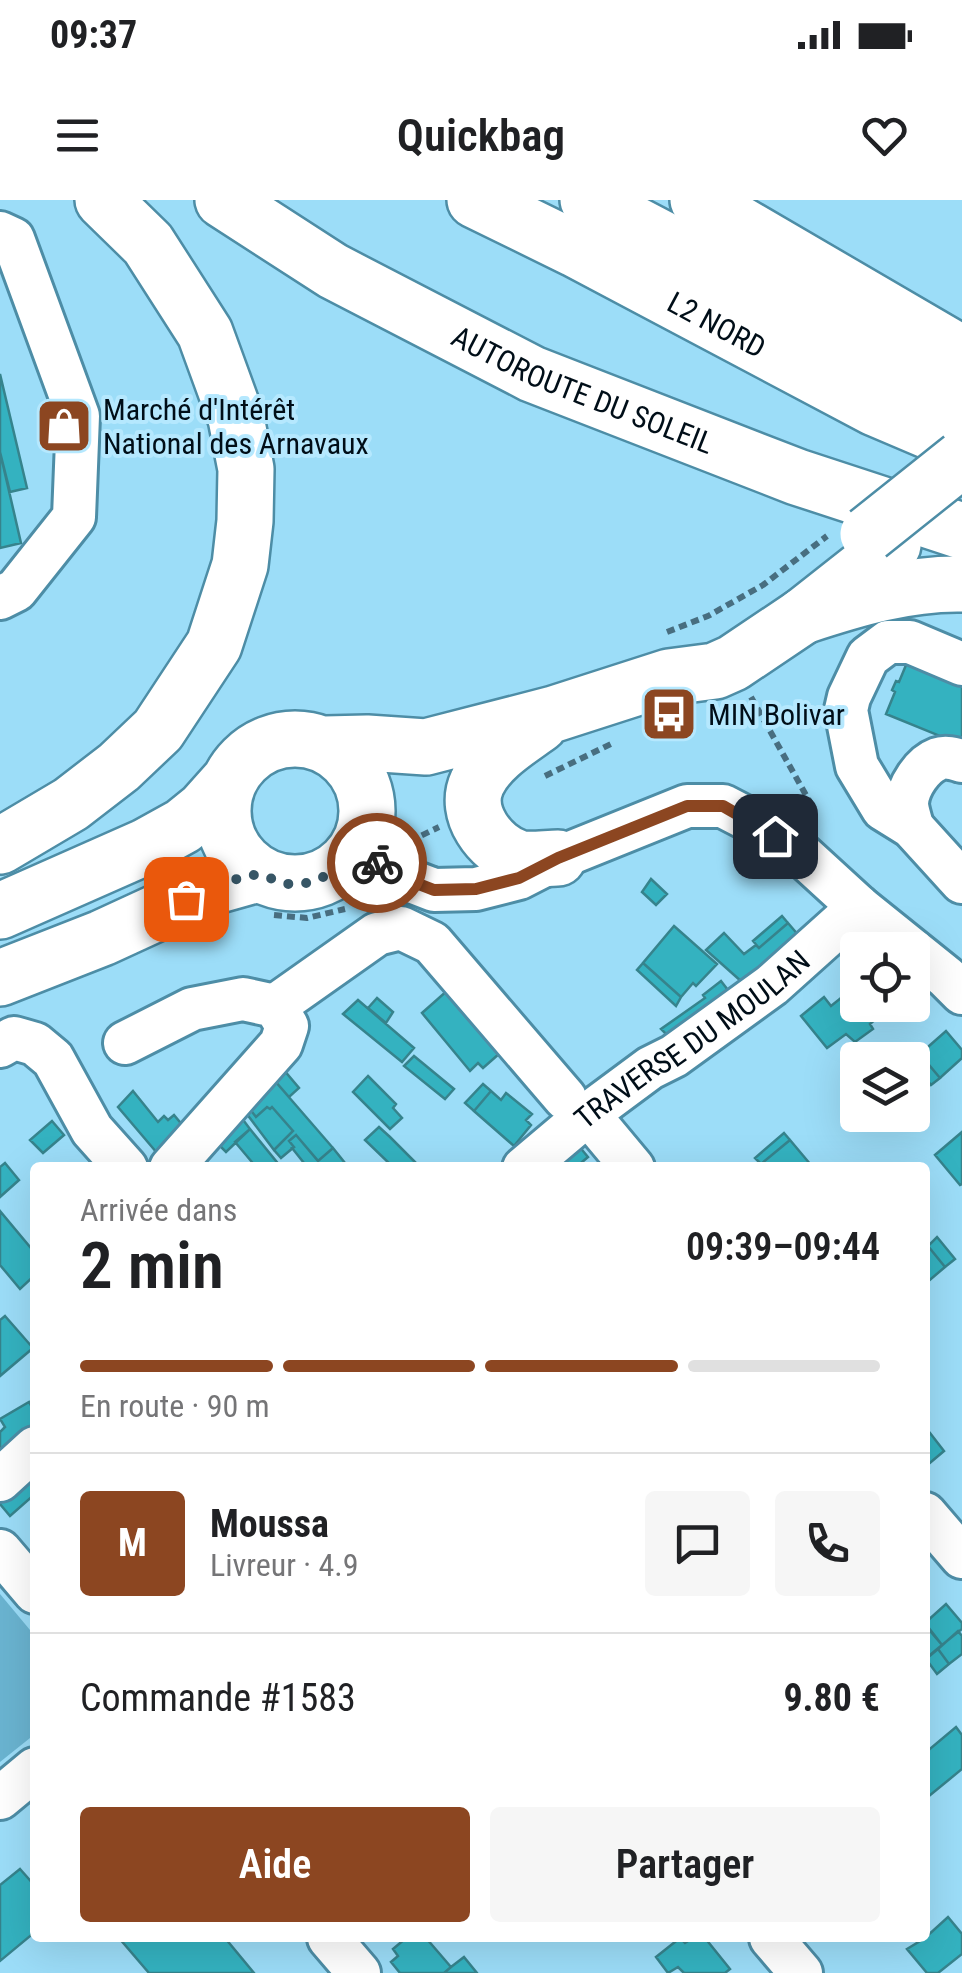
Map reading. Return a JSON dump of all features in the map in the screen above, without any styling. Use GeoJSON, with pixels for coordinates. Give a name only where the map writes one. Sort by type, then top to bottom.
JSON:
{"type":"FeatureCollection","features":[{"type":"Feature","properties":{"kind":"main road"},"geometry":{"type":"LineString","coordinates":[[0,846],[71,804],[158,730],[214,645],[240,564],[246,470],[236,418],[205,333],[148,244],[103,200]]}},
{"type":"Feature","properties":{"kind":"main road","name":"AUTOROUTE DU SOLEIL"},"geometry":{"type":"LineString","coordinates":[[224,200],[333,270],[532,374],[797,477],[962,531]]}},
{"type":"Feature","properties":{"kind":"main road","name":"L2 NORD"},"geometry":{"type":"LineString","coordinates":[[475,200],[875,408],[962,445]]}},
{"type":"Feature","properties":{"kind":"main road","name":"L2 NORD"},"geometry":{"type":"LineString","coordinates":[[588,200],[932,380],[962,391]]}},
{"type":"Feature","properties":{"kind":"main road"},"geometry":{"type":"LineString","coordinates":[[698,200],[962,354]]}},
{"type":"Feature","properties":{"kind":"main road"},"geometry":{"type":"LineString","coordinates":[[669,677],[703,644],[784,598],[962,459]]}},
{"type":"Feature","properties":{"kind":"main road"},"geometry":{"type":"LineString","coordinates":[[803,616],[864,537],[962,490]]}},
{"type":"Feature","properties":{"kind":"main road"},"geometry":{"type":"LineString","coordinates":[[0,911],[183,826],[204,809],[241,762],[258,748],[280,739],[426,747],[554,714],[669,677],[715,672],[803,616],[855,600],[929,585],[962,584]]}},
{"type":"Feature","properties":{"kind":"main road"},"geometry":{"type":"LineString","coordinates":[[554,714],[491,763],[475,785],[473,811],[495,844],[519,858],[558,858]]}},
{"type":"Feature","properties":{"kind":"main road"},"geometry":{"type":"LineString","coordinates":[[325,744],[346,758],[361,778],[362,826]]}},
{"type":"Feature","properties":{"kind":"main road"},"geometry":{"type":"LineString","coordinates":[[228,781],[222,803],[224,831],[237,856],[258,874],[284,884],[312,882],[338,870],[362,826],[426,747]]}},
{"type":"Feature","properties":{"kind":"main road"},"geometry":{"type":"LineString","coordinates":[[0,978],[102,938],[215,886],[258,874]]}},
{"type":"Feature","properties":{"kind":"street"},"geometry":{"type":"LineString","coordinates":[[0,234],[14,239],[78,416],[74,517],[16,590],[0,598]]}},
{"type":"Feature","properties":{"kind":"street"},"geometry":{"type":"LineString","coordinates":[[962,664],[910,642],[888,642],[868,657],[846,710],[857,766],[883,809],[912,827],[962,882]]}},
{"type":"Feature","properties":{"kind":"street"},"geometry":{"type":"LineString","coordinates":[[912,827],[907,804],[912,784],[938,758],[962,761]]}},
{"type":"Feature","properties":{"kind":"street"},"geometry":{"type":"LineString","coordinates":[[362,826],[390,873],[434,890],[476,889],[519,878],[558,858],[687,806],[723,806],[800,853],[859,906],[957,978]]}},
{"type":"Feature","properties":{"kind":"street","name":"TRAVERSE DU MOULAN"},"geometry":{"type":"LineString","coordinates":[[529,1162],[576,1106],[674,1056],[772,985],[859,906]]}},
{"type":"Feature","properties":{"kind":"street"},"geometry":{"type":"LineString","coordinates":[[275,1006],[377,934],[401,928],[432,942],[627,1162]]}},
{"type":"Feature","properties":{"kind":"street"},"geometry":{"type":"LineString","coordinates":[[125,1043],[192,1009],[243,999],[275,1006],[288,1026],[281,1044],[177,1162]]}},
{"type":"Feature","properties":{"kind":"street"},"geometry":{"type":"LineString","coordinates":[[7,1042],[35,1044],[53,1060],[92,1130],[121,1162]]}},
{"type":"Feature","properties":{"kind":"street"},"geometry":{"type":"LineString","coordinates":[[0,1480],[30,1453]]}},
{"type":"Feature","properties":{"kind":"street"},"geometry":{"type":"LineString","coordinates":[[930,1520],[962,1558]]}},
{"type":"Feature","properties":{"kind":"street"},"geometry":{"type":"LineString","coordinates":[[0,1551],[30,1586]]}},
{"type":"Feature","properties":{"kind":"street"},"geometry":{"type":"LineString","coordinates":[[0,1798],[30,1773]]}},
{"type":"Feature","properties":{"kind":"street"},"geometry":{"type":"LineString","coordinates":[[774,1942],[800,1973]]}},
{"type":"Feature","properties":{"kind":"path"},"geometry":{"type":"LineString","coordinates":[[708,616],[864,537]]}},
{"type":"Feature","properties":{"kind":"path"},"geometry":{"type":"LineString","coordinates":[[748,693],[812,804],[800,853]]}},
{"type":"Feature","properties":{"kind":"path"},"geometry":{"type":"LineString","coordinates":[[543,777],[629,737]]}},
{"type":"Feature","properties":{"kind":"shaded area"},"geometry":{"type":"Polygon","coordinates":[[[0,1594],[30,1630],[30,1738],[0,1762],[0,1594]]]}},
{"type":"Feature","properties":{"kind":"building"},"geometry":{"type":"Polygon","coordinates":[[[0,374],[27,488],[10,492],[0,452],[0,374]]]}},
{"type":"Feature","properties":{"kind":"building"},"geometry":{"type":"Polygon","coordinates":[[[0,452],[21,543],[0,548],[0,452]]]}},
{"type":"Feature","properties":{"kind":"building"},"geometry":{"type":"Polygon","coordinates":[[[911,653],[962,674],[962,745],[886,714],[895,692],[892,690],[911,653]]]}},
{"type":"Feature","properties":{"kind":"building"},"geometry":{"type":"Polygon","coordinates":[[[651,879],[667,894],[656,905],[642,892],[651,879]]]}},
{"type":"Feature","properties":{"kind":"building"},"geometry":{"type":"Polygon","coordinates":[[[782,916],[788,923],[759,948],[753,941],[782,916]]]}},
{"type":"Feature","properties":{"kind":"building"},"geometry":{"type":"Polygon","coordinates":[[[788,923],[806,944],[751,990],[706,950],[724,933],[744,954],[756,945],[759,948],[788,923]]]}},
{"type":"Feature","properties":{"kind":"building"},"geometry":{"type":"Polygon","coordinates":[[[674,926],[717,964],[681,997],[643,963],[674,926]]]}},
{"type":"Feature","properties":{"kind":"building"},"geometry":{"type":"Polygon","coordinates":[[[643,963],[681,997],[676,1006],[637,970],[643,963]]]}},
{"type":"Feature","properties":{"kind":"building"},"geometry":{"type":"Polygon","coordinates":[[[721,981],[731,994],[671,1039],[661,1029],[705,998],[703,995],[721,981]]]}},
{"type":"Feature","properties":{"kind":"building"},"geometry":{"type":"Polygon","coordinates":[[[449,989],[500,1053],[483,1068],[478,1063],[470,1071],[422,1013],[449,989]]]}},
{"type":"Feature","properties":{"kind":"building"},"geometry":{"type":"Polygon","coordinates":[[[824,997],[831,1006],[840,999],[840,1022],[872,1022],[873,1029],[855,1042],[846,1034],[827,1048],[801,1016],[824,997]]]}},
{"type":"Feature","properties":{"kind":"building"},"geometry":{"type":"Polygon","coordinates":[[[377,998],[393,1012],[386,1023],[368,1008],[377,998]]]}},
{"type":"Feature","properties":{"kind":"building"},"geometry":{"type":"Polygon","coordinates":[[[358,1000],[414,1048],[402,1062],[343,1014],[358,1000]]]}},
{"type":"Feature","properties":{"kind":"building"},"geometry":{"type":"Polygon","coordinates":[[[946,1031],[962,1050],[962,1058],[940,1078],[930,1066],[930,1045],[946,1031]]]}},
{"type":"Feature","properties":{"kind":"building"},"geometry":{"type":"Polygon","coordinates":[[[414,1056],[454,1089],[445,1099],[404,1066],[414,1056]]]}},
{"type":"Feature","properties":{"kind":"building"},"geometry":{"type":"Polygon","coordinates":[[[278,1063],[299,1088],[289,1097],[268,1073],[278,1063]]]}},
{"type":"Feature","properties":{"kind":"building"},"geometry":{"type":"Polygon","coordinates":[[[930,1066],[940,1078],[930,1084],[930,1066]]]}},
{"type":"Feature","properties":{"kind":"building"},"geometry":{"type":"Polygon","coordinates":[[[268,1073],[333,1148],[318,1161],[296,1135],[289,1141],[294,1147],[281,1158],[274,1150],[293,1131],[272,1107],[256,1117],[243,1100],[268,1073]]]}},
{"type":"Feature","properties":{"kind":"building"},"geometry":{"type":"Polygon","coordinates":[[[368,1076],[396,1104],[393,1108],[402,1118],[390,1129],[353,1092],[368,1076]]]}},
{"type":"Feature","properties":{"kind":"building"},"geometry":{"type":"Polygon","coordinates":[[[483,1084],[491,1091],[474,1111],[465,1103],[483,1084]]]}},
{"type":"Feature","properties":{"kind":"building"},"geometry":{"type":"Polygon","coordinates":[[[133,1091],[158,1122],[164,1116],[168,1120],[174,1115],[189,1133],[163,1160],[118,1107],[133,1091]]]}},
{"type":"Feature","properties":{"kind":"building"},"geometry":{"type":"Polygon","coordinates":[[[491,1091],[501,1100],[506,1093],[532,1114],[526,1120],[531,1125],[514,1146],[474,1111],[491,1091]]]}},
{"type":"Feature","properties":{"kind":"building"},"geometry":{"type":"Polygon","coordinates":[[[243,1100],[256,1117],[272,1107],[293,1131],[274,1150],[240,1105],[243,1100]]]}},
{"type":"Feature","properties":{"kind":"building"},"geometry":{"type":"Polygon","coordinates":[[[235,1109],[250,1129],[226,1152],[211,1137],[235,1109]]]}},
{"type":"Feature","properties":{"kind":"building"},"geometry":{"type":"Polygon","coordinates":[[[52,1121],[64,1135],[43,1153],[30,1140],[52,1121]]]}},
{"type":"Feature","properties":{"kind":"building"},"geometry":{"type":"Polygon","coordinates":[[[379,1127],[415,1162],[388,1162],[365,1140],[379,1127]]]}},
{"type":"Feature","properties":{"kind":"building"},"geometry":{"type":"Polygon","coordinates":[[[250,1129],[277,1162],[252,1162],[235,1142],[250,1129]]]}},
{"type":"Feature","properties":{"kind":"building"},"geometry":{"type":"Polygon","coordinates":[[[962,1132],[962,1184],[960,1185],[935,1155],[962,1132]]]}},
{"type":"Feature","properties":{"kind":"building"},"geometry":{"type":"Polygon","coordinates":[[[784,1133],[790,1140],[763,1162],[755,1158],[784,1133]]]}},
{"type":"Feature","properties":{"kind":"building"},"geometry":{"type":"Polygon","coordinates":[[[296,1135],[319,1162],[303,1162],[289,1141],[296,1135]]]}},
{"type":"Feature","properties":{"kind":"building"},"geometry":{"type":"Polygon","coordinates":[[[573,1139],[588,1157],[582,1162],[548,1162],[573,1139]]]}},
{"type":"Feature","properties":{"kind":"building"},"geometry":{"type":"Polygon","coordinates":[[[790,1140],[808,1162],[763,1162],[790,1140]]]}},
{"type":"Feature","properties":{"kind":"building"},"geometry":{"type":"Polygon","coordinates":[[[333,1148],[344,1162],[319,1162],[333,1148]]]}},
{"type":"Feature","properties":{"kind":"building"},"geometry":{"type":"Polygon","coordinates":[[[5,1163],[19,1180],[0,1197],[0,1167],[5,1163]]]}},
{"type":"Feature","properties":{"kind":"building"},"geometry":{"type":"Polygon","coordinates":[[[0,1211],[30,1247],[30,1280],[20,1289],[0,1265],[0,1211]]]}},
{"type":"Feature","properties":{"kind":"building"},"geometry":{"type":"Polygon","coordinates":[[[937,1237],[955,1259],[945,1267],[930,1244],[937,1237]]]}},
{"type":"Feature","properties":{"kind":"building"},"geometry":{"type":"Polygon","coordinates":[[[930,1248],[945,1267],[930,1280],[930,1248]]]}},
{"type":"Feature","properties":{"kind":"building"},"geometry":{"type":"Polygon","coordinates":[[[5,1316],[30,1345],[30,1351],[0,1376],[0,1320],[5,1316]]]}},
{"type":"Feature","properties":{"kind":"building"},"geometry":{"type":"Polygon","coordinates":[[[30,1404],[30,1443],[0,1469],[0,1432],[5,1427],[0,1419],[30,1404]]]}},
{"type":"Feature","properties":{"kind":"building"},"geometry":{"type":"Polygon","coordinates":[[[930,1433],[944,1451],[930,1463],[930,1433]]]}},
{"type":"Feature","properties":{"kind":"building"},"geometry":{"type":"Polygon","coordinates":[[[30,1463],[30,1498],[10,1516],[0,1504],[0,1492],[30,1463]]]}},
{"type":"Feature","properties":{"kind":"building"},"geometry":{"type":"Polygon","coordinates":[[[946,1604],[962,1623],[962,1629],[942,1645],[930,1629],[930,1618],[946,1604]]]}},
{"type":"Feature","properties":{"kind":"building"},"geometry":{"type":"Polygon","coordinates":[[[930,1631],[942,1645],[930,1655],[930,1631]]]}},
{"type":"Feature","properties":{"kind":"building"},"geometry":{"type":"Polygon","coordinates":[[[958,1631],[962,1636],[962,1654],[949,1664],[938,1649],[958,1631]]]}},
{"type":"Feature","properties":{"kind":"building"},"geometry":{"type":"Polygon","coordinates":[[[938,1649],[949,1664],[937,1674],[930,1664],[930,1656],[938,1649]]]}},
{"type":"Feature","properties":{"kind":"building"},"geometry":{"type":"Polygon","coordinates":[[[956,1727],[962,1735],[962,1769],[930,1795],[930,1749],[956,1727]]]}},
{"type":"Feature","properties":{"kind":"building"},"geometry":{"type":"Polygon","coordinates":[[[20,1869],[30,1880],[30,1936],[0,1961],[0,1885],[20,1869]]]}},
{"type":"Feature","properties":{"kind":"building"},"geometry":{"type":"Polygon","coordinates":[[[948,1917],[962,1934],[962,1954],[938,1973],[927,1973],[907,1949],[918,1942],[930,1942],[930,1933],[948,1917]]]}},
{"type":"Feature","properties":{"kind":"building"},"geometry":{"type":"Polygon","coordinates":[[[122,1942],[228,1942],[254,1973],[149,1973],[122,1942]]]}},
{"type":"Feature","properties":{"kind":"building"},"geometry":{"type":"Polygon","coordinates":[[[401,1942],[429,1942],[451,1967],[444,1973],[400,1973],[391,1962],[398,1956],[393,1949],[401,1942]]]}},
{"type":"Feature","properties":{"kind":"building"},"geometry":{"type":"Polygon","coordinates":[[[675,1942],[708,1942],[730,1969],[725,1973],[684,1973],[678,1967],[668,1973],[656,1957],[675,1942]]]}},
{"type":"Feature","properties":{"kind":"building"},"geometry":{"type":"Polygon","coordinates":[[[464,1957],[477,1973],[444,1973],[451,1967],[464,1957]]]}},
{"type":"Feature","properties":{"kind":"way so far"},"geometry":{"type":"LineString","coordinates":[[186,899],[258,874],[284,884],[312,882],[338,870],[357,850],[377,863]]}},
{"type":"Feature","properties":{"kind":"place","name":"Marché d'Intérêt National des Arnavaux"},"geometry":{"type":"Point","coordinates":[64,426]}},
{"type":"Feature","properties":{"kind":"place","name":"MIN Bolivar"},"geometry":{"type":"Point","coordinates":[669,714]}},
{"type":"Feature","properties":{"kind":"route"},"geometry":{"type":"LineString","coordinates":[[377,863],[390,873],[434,890],[476,889],[519,878],[558,858],[687,806],[723,806],[775,836]]}}]}
